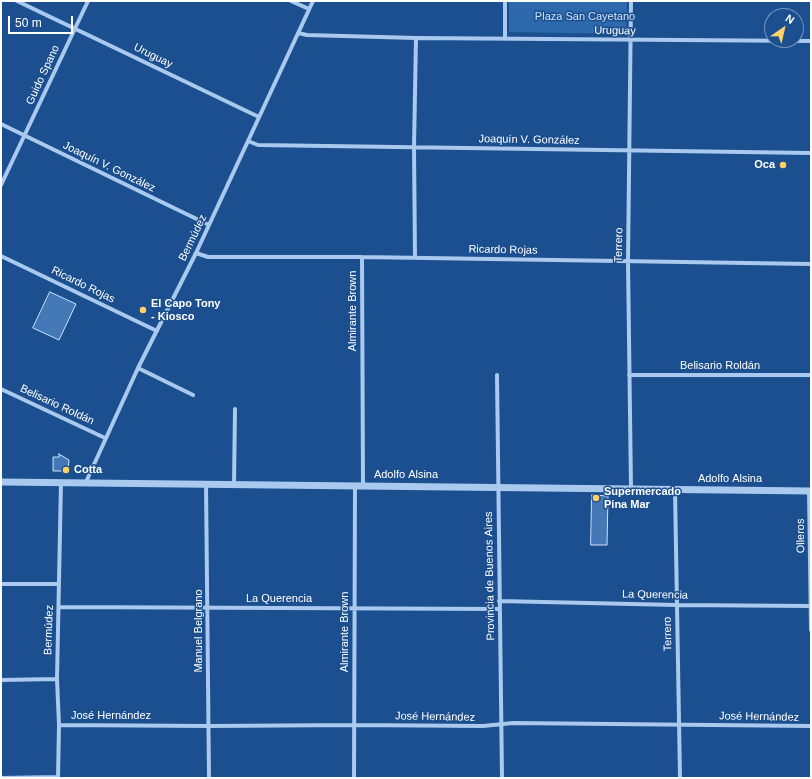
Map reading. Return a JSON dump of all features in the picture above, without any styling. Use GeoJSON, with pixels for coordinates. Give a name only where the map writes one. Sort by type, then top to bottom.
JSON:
{"type":"FeatureCollection","features":[{"type":"Feature","properties":{"kind":"street","name":"Uruguay"},"geometry":{"type":"LineString","coordinates":[[17,1],[259,117]]}},
{"type":"Feature","properties":{"kind":"street","name":"Guido Spano"},"geometry":{"type":"LineString","coordinates":[[1,185],[88,1]]}},
{"type":"Feature","properties":{"kind":"street"},"geometry":{"type":"LineString","coordinates":[[291,1],[309,9]]}},
{"type":"Feature","properties":{"kind":"street","name":"Bermúdez"},"geometry":{"type":"LineString","coordinates":[[86,482],[138,368],[196,253],[313,1]]}},
{"type":"Feature","properties":{"kind":"street"},"geometry":{"type":"LineString","coordinates":[[505,1],[505,38]]}},
{"type":"Feature","properties":{"kind":"street","name":"Terrero"},"geometry":{"type":"LineString","coordinates":[[631,1],[628,262],[631,489]]}},
{"type":"Feature","properties":{"kind":"street","name":"Uruguay"},"geometry":{"type":"LineString","coordinates":[[298,33],[307,35],[416,38],[811,41]]}},
{"type":"Feature","properties":{"kind":"street"},"geometry":{"type":"LineString","coordinates":[[415,258],[414,147],[416,38]]}},
{"type":"Feature","properties":{"kind":"street","name":"Joaquín V. González"},"geometry":{"type":"LineString","coordinates":[[1,124],[209,225]]}},
{"type":"Feature","properties":{"kind":"street","name":"Joaquín V. González"},"geometry":{"type":"LineString","coordinates":[[248,141],[258,145],[811,153]]}},
{"type":"Feature","properties":{"kind":"street","name":"Ricardo Rojas"},"geometry":{"type":"LineString","coordinates":[[196,253],[208,257],[362,257],[811,264]]}},
{"type":"Feature","properties":{"kind":"street","name":"Ricardo Rojas"},"geometry":{"type":"LineString","coordinates":[[1,256],[157,331]]}},
{"type":"Feature","properties":{"kind":"street","name":"Almirante Brown"},"geometry":{"type":"LineString","coordinates":[[362,257],[363,486]]}},
{"type":"Feature","properties":{"kind":"street"},"geometry":{"type":"LineString","coordinates":[[138,368],[193,395]]}},
{"type":"Feature","properties":{"kind":"street","name":"Provincia de Buenos Aires"},"geometry":{"type":"LineString","coordinates":[[497,375],[497,486],[502,778]]}},
{"type":"Feature","properties":{"kind":"street","name":"Belisario Roldán"},"geometry":{"type":"LineString","coordinates":[[629,375],[811,375]]}},
{"type":"Feature","properties":{"kind":"street","name":"Belisario Roldán"},"geometry":{"type":"LineString","coordinates":[[1,389],[105,438]]}},
{"type":"Feature","properties":{"kind":"street"},"geometry":{"type":"LineString","coordinates":[[234,409],[234,484]]}},
{"type":"Feature","properties":{"kind":"street","name":"Adolfo Alsina"},"geometry":{"type":"LineString","coordinates":[[1,482],[497,486],[810,491]]}},
{"type":"Feature","properties":{"kind":"street","name":"Bermúdez"},"geometry":{"type":"LineString","coordinates":[[58,778],[59,725],[57,679],[61,482]]}},
{"type":"Feature","properties":{"kind":"street","name":"Manuel Belgrano"},"geometry":{"type":"LineString","coordinates":[[206,484],[209,778]]}},
{"type":"Feature","properties":{"kind":"street","name":"Almirante Brown"},"geometry":{"type":"LineString","coordinates":[[354,486],[354,778]]}},
{"type":"Feature","properties":{"kind":"street","name":"Terrero"},"geometry":{"type":"LineString","coordinates":[[675,490],[680,778]]}},
{"type":"Feature","properties":{"kind":"street","name":"Olleros"},"geometry":{"type":"LineString","coordinates":[[810,491],[811,630]]}},
{"type":"Feature","properties":{"kind":"street"},"geometry":{"type":"LineString","coordinates":[[1,584],[59,584]]}},
{"type":"Feature","properties":{"kind":"street","name":"La Querencia"},"geometry":{"type":"LineString","coordinates":[[499,602],[811,606]]}},
{"type":"Feature","properties":{"kind":"street","name":"La Querencia"},"geometry":{"type":"LineString","coordinates":[[59,607],[499,609]]}},
{"type":"Feature","properties":{"kind":"street"},"geometry":{"type":"LineString","coordinates":[[1,680],[57,679]]}},
{"type":"Feature","properties":{"kind":"street","name":"José Hernández"},"geometry":{"type":"LineString","coordinates":[[59,725],[483,726],[501,724],[811,726]]}},
{"type":"Feature","properties":{"kind":"street"},"geometry":{"type":"LineString","coordinates":[[1,778],[58,778]]}},
{"type":"Feature","properties":{"kind":"green space","name":"Plaza San Cayetano"},"geometry":{"type":"Polygon","coordinates":[[[509,1],[627,1],[626,34],[509,32],[509,1]]]}},
{"type":"Feature","properties":{"kind":"building"},"geometry":{"type":"Polygon","coordinates":[[[50,292],[76,304],[59,340],[33,328],[50,292]]]}},
{"type":"Feature","properties":{"kind":"building"},"geometry":{"type":"Polygon","coordinates":[[[59,454],[69,460],[68,471],[53,471],[53,457],[59,457],[59,454]]]}},
{"type":"Feature","properties":{"kind":"building"},"geometry":{"type":"Polygon","coordinates":[[[592,495],[608,496],[607,545],[591,545],[592,495]]]}},
{"type":"Feature","properties":{"kind":"place","name":"Oca"},"geometry":{"type":"Point","coordinates":[783,165]}},
{"type":"Feature","properties":{"kind":"place","name":"El Capo Tony - Kiosco"},"geometry":{"type":"Point","coordinates":[143,310]}},
{"type":"Feature","properties":{"kind":"place","name":"Cotta"},"geometry":{"type":"Point","coordinates":[66,470]}},
{"type":"Feature","properties":{"kind":"place","name":"Supermercado Pina Mar"},"geometry":{"type":"Point","coordinates":[596,498]}}]}
